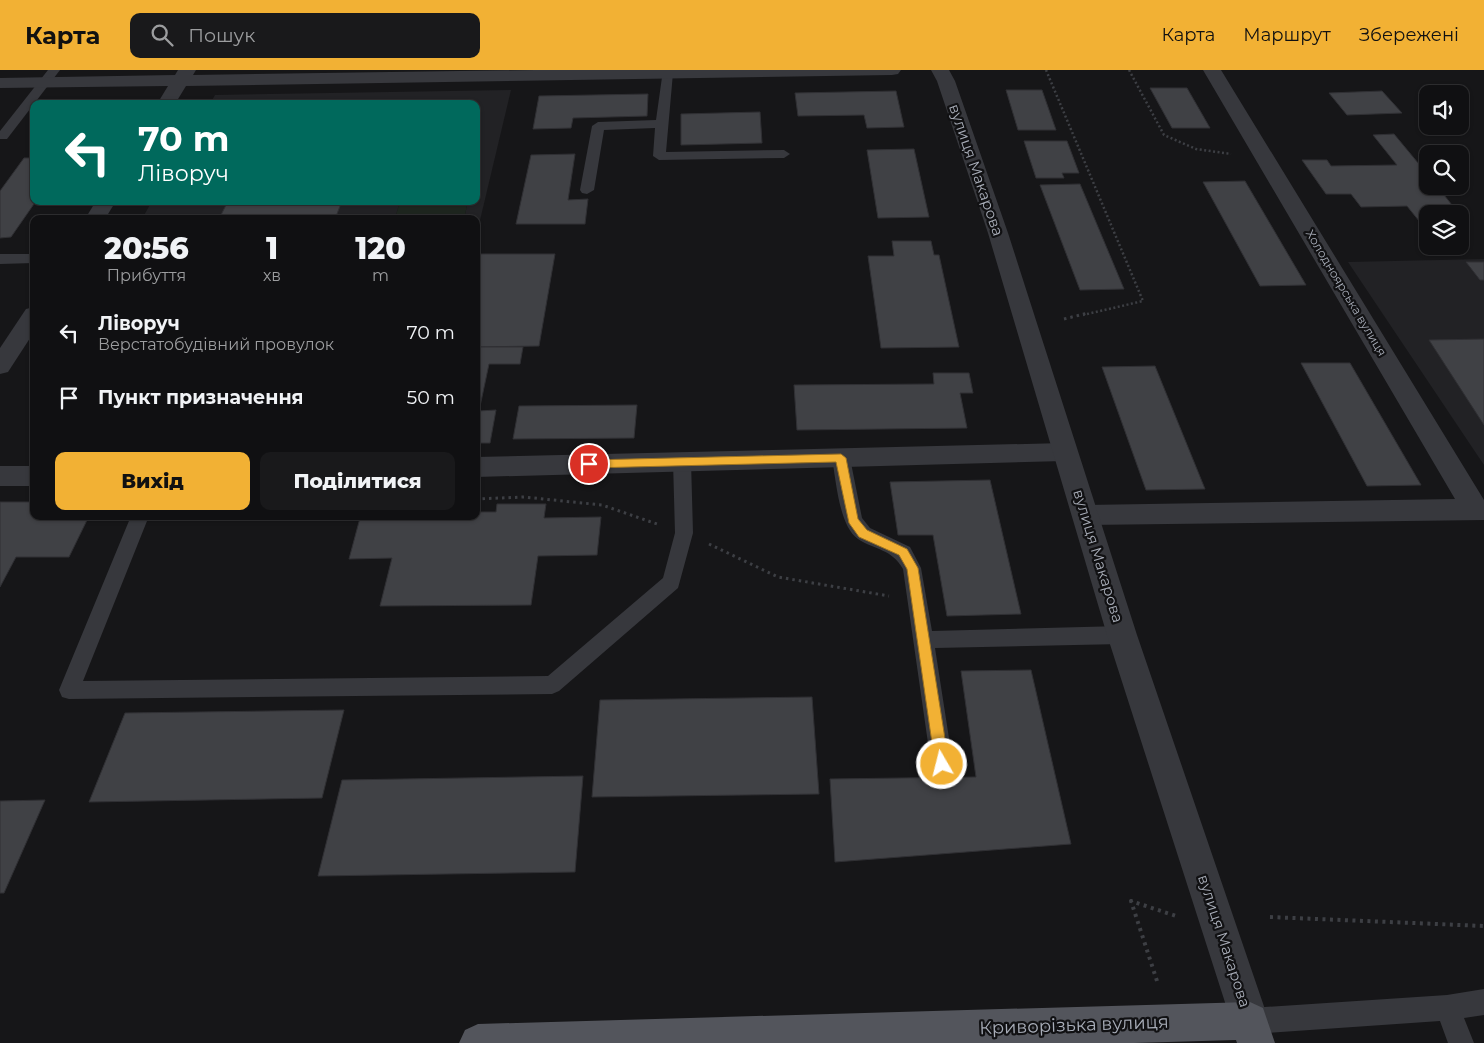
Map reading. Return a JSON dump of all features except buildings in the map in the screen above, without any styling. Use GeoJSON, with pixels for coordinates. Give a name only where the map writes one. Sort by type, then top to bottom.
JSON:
{"type":"FeatureCollection","features":[{"type":"Feature","properties":{"kind":"main road","name":"Криворізька вулиця"},"geometry":{"type":"LineString","coordinates":[[478,1043],[1253,1032]]}},
{"type":"Feature","properties":{"kind":"street"},"geometry":{"type":"LineString","coordinates":[[0,83],[50,76],[892,70]]}},
{"type":"Feature","properties":{"kind":"street","name":"вулиця Макарова"},"geometry":{"type":"LineString","coordinates":[[940,70],[946,81],[998,233],[1122,635],[1253,1032]]}},
{"type":"Feature","properties":{"kind":"street","name":"Холодноярська вулиця"},"geometry":{"type":"LineString","coordinates":[[1212,70],[1479,510]]}},
{"type":"Feature","properties":{"kind":"street"},"geometry":{"type":"LineString","coordinates":[[168,100],[184,75]]}},
{"type":"Feature","properties":{"kind":"street"},"geometry":{"type":"LineString","coordinates":[[0,366],[30,320]]}},
{"type":"Feature","properties":{"kind":"street"},"geometry":{"type":"LineString","coordinates":[[480,467],[1064,452]]}},
{"type":"Feature","properties":{"kind":"street"},"geometry":{"type":"LineString","coordinates":[[0,476],[30,476]]}},
{"type":"Feature","properties":{"kind":"street"},"geometry":{"type":"LineString","coordinates":[[1086,515],[1479,510]]}},
{"type":"Feature","properties":{"kind":"lane"},"geometry":{"type":"LineString","coordinates":[[667,73],[659,156],[784,154]]}},
{"type":"Feature","properties":{"kind":"lane"},"geometry":{"type":"LineString","coordinates":[[31,100],[50,76]]}},
{"type":"Feature","properties":{"kind":"lane"},"geometry":{"type":"LineString","coordinates":[[3,136],[30,102]]}},
{"type":"Feature","properties":{"kind":"lane"},"geometry":{"type":"LineString","coordinates":[[587,190],[598,126],[662,124]]}},
{"type":"Feature","properties":{"kind":"lane"},"geometry":{"type":"LineString","coordinates":[[0,259],[30,258]]}},
{"type":"Feature","properties":{"kind":"lane"},"geometry":{"type":"LineString","coordinates":[[841,458],[853,520],[863,533],[903,552],[912,568],[942,764]]}},
{"type":"Feature","properties":{"kind":"lane"},"geometry":{"type":"LineString","coordinates":[[138,520],[69,690],[552,684],[670,582],[684,533],[682,461]]}},
{"type":"Feature","properties":{"kind":"lane"},"geometry":{"type":"LineString","coordinates":[[924,640],[1122,635]]}},
{"type":"Feature","properties":{"kind":"lane"},"geometry":{"type":"LineString","coordinates":[[1253,1032],[1484,1002]]}},
{"type":"Feature","properties":{"kind":"lane"},"geometry":{"type":"LineString","coordinates":[[1447,1008],[1461,1043]]}},
{"type":"Feature","properties":{"kind":"path"},"geometry":{"type":"LineString","coordinates":[[1046,70],[1086,161],[1143,302],[1064,319]]}},
{"type":"Feature","properties":{"kind":"path"},"geometry":{"type":"LineString","coordinates":[[1129,70],[1164,135],[1187,146],[1207,151],[1262,154]]}},
{"type":"Feature","properties":{"kind":"path"},"geometry":{"type":"LineString","coordinates":[[1157,981],[1132,900],[1176,916]]}},
{"type":"Feature","properties":{"kind":"path"},"geometry":{"type":"LineString","coordinates":[[1270,917],[1484,926]]}},
{"type":"Feature","properties":{"kind":"shaded area"},"geometry":{"type":"Polygon","coordinates":[[[511,90],[480,220],[480,215],[465,215],[467,205],[480,205],[480,100],[212,100],[215,95],[511,90]]]}},
{"type":"Feature","properties":{"kind":"shaded area"},"geometry":{"type":"Polygon","coordinates":[[[150,205],[399,205],[396,215],[144,215],[150,205]]]}},
{"type":"Feature","properties":{"kind":"shaded area"},"geometry":{"type":"Polygon","coordinates":[[[399,205],[467,205],[465,215],[396,215],[399,205]]]}},
{"type":"Feature","properties":{"kind":"shaded area"},"geometry":{"type":"Polygon","coordinates":[[[1484,259],[1484,465],[1348,262],[1484,259]]]}},
{"type":"Feature","properties":{"kind":"route"},"geometry":{"type":"LineString","coordinates":[[589,464],[841,458],[846,495],[853,520],[863,533],[880,542],[894,546],[903,552],[912,568],[922,621],[942,764]]}}]}
